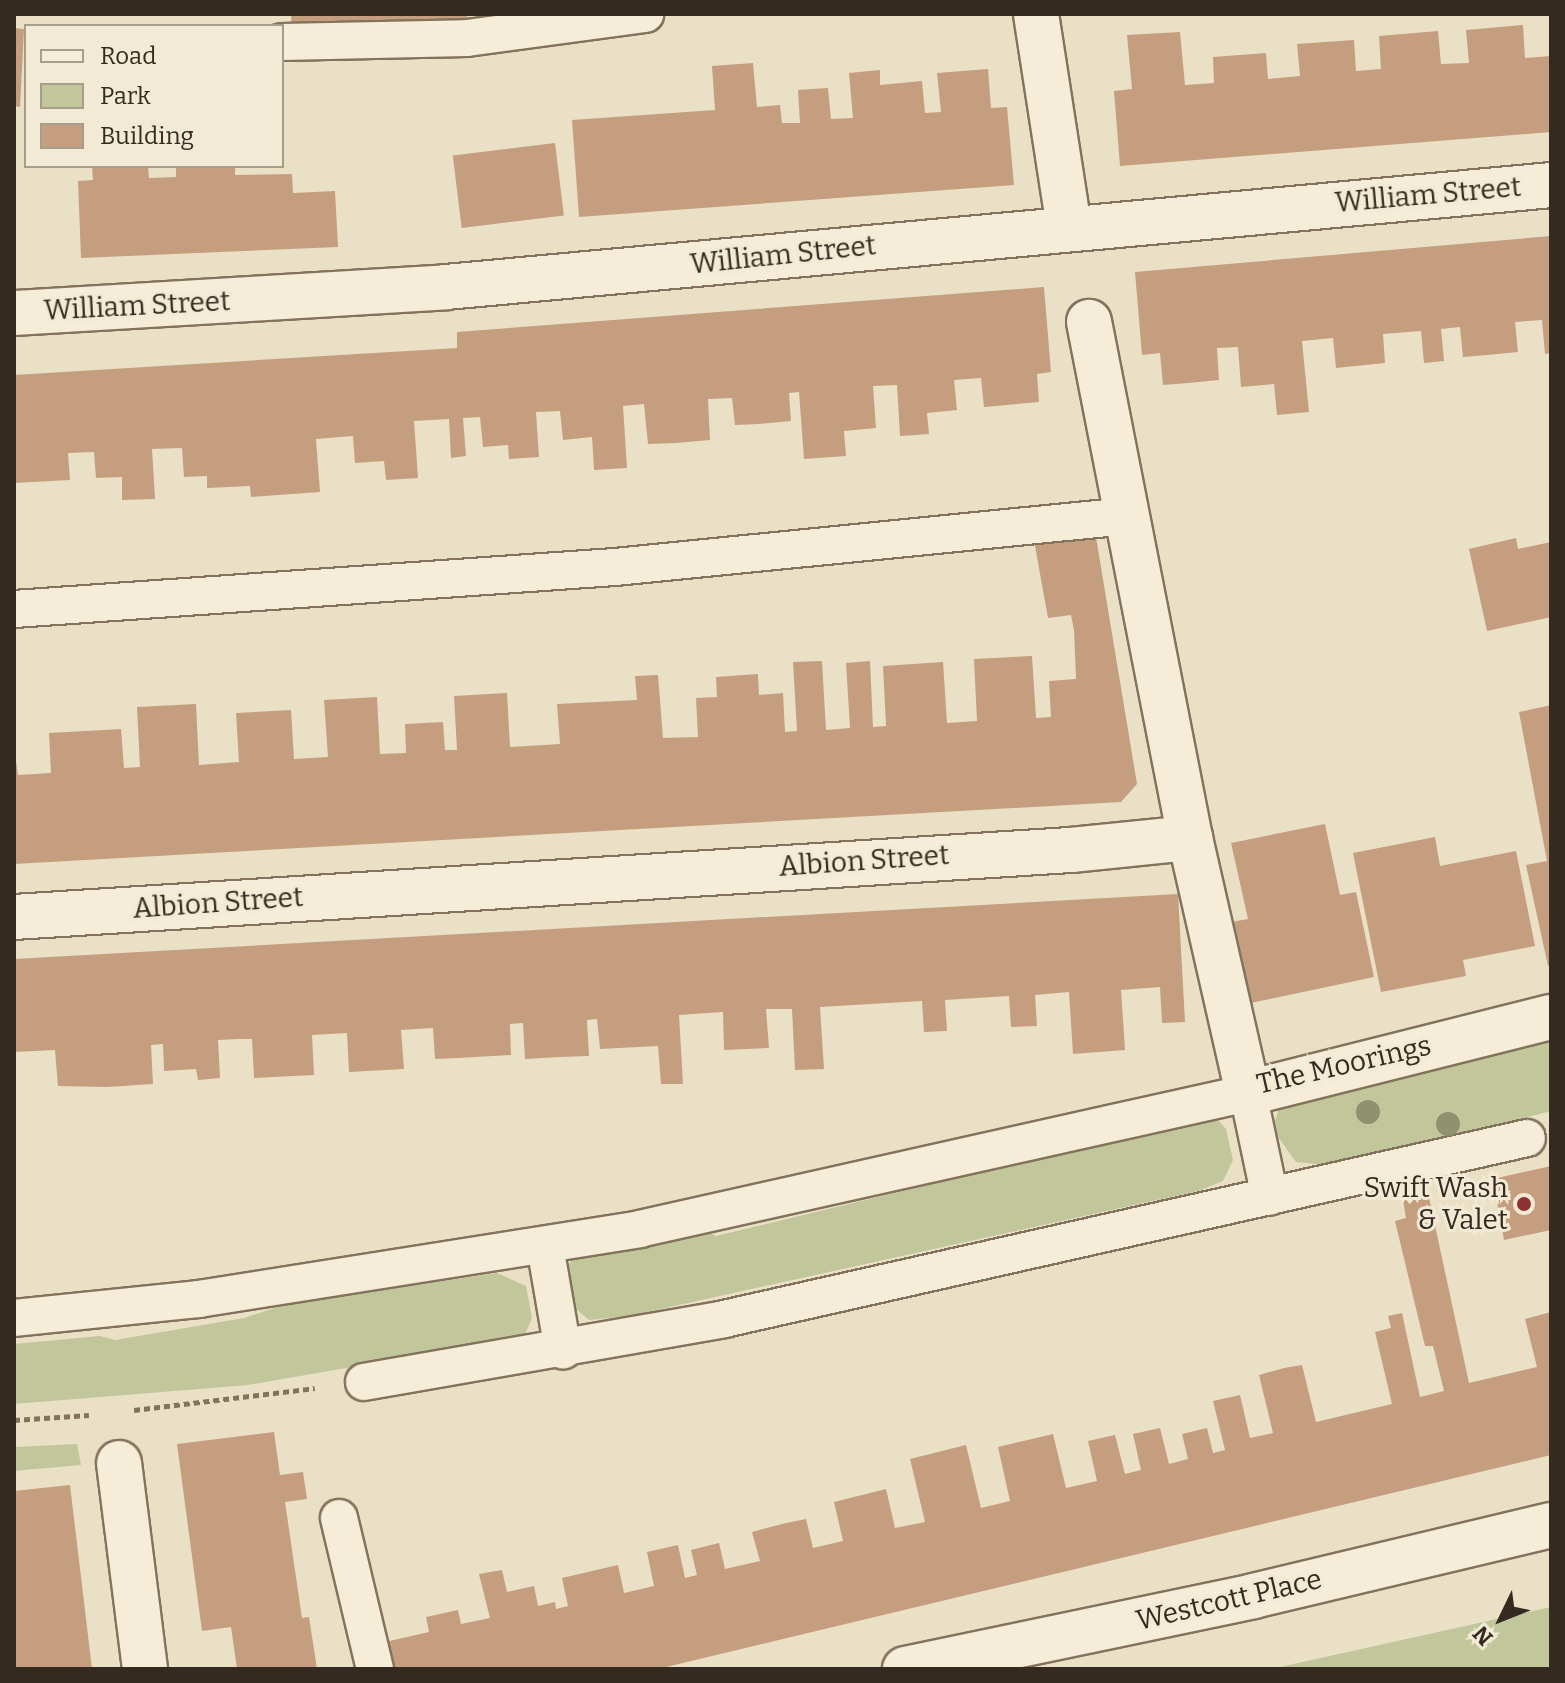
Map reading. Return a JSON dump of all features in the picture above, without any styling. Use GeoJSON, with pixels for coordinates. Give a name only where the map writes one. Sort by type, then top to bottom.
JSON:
{"type":"FeatureCollection","features":[{"type":"Feature","properties":{"kind":"street"},"geometry":{"type":"LineString","coordinates":[[1036,14],[1069,227]]}},
{"type":"Feature","properties":{"kind":"street","name":"William Street"},"geometry":{"type":"LineString","coordinates":[[14,313],[446,287],[1069,227],[1551,185]]}},
{"type":"Feature","properties":{"kind":"street"},"geometry":{"type":"LineString","coordinates":[[1089,322],[1190,838]]}},
{"type":"Feature","properties":{"kind":"street","name":"Albion Street"},"geometry":{"type":"LineString","coordinates":[[14,917],[1071,850],[1190,838]]}},
{"type":"Feature","properties":{"kind":"street","name":"The Moorings"},"geometry":{"type":"LineString","coordinates":[[1190,838],[1248,1093],[1551,1017]]}},
{"type":"Feature","properties":{"kind":"street"},"geometry":{"type":"LineString","coordinates":[[119,1463],[145,1669]]}},
{"type":"Feature","properties":{"kind":"street","name":"Westcott Place"},"geometry":{"type":"LineString","coordinates":[[905,1669],[1253,1596],[1551,1525]]}},
{"type":"Feature","properties":{"kind":"lane"},"geometry":{"type":"LineString","coordinates":[[284,42],[467,38],[645,14]]}},
{"type":"Feature","properties":{"kind":"lane"},"geometry":{"type":"LineString","coordinates":[[14,609],[615,567],[1127,516]]}},
{"type":"Feature","properties":{"kind":"lane"},"geometry":{"type":"LineString","coordinates":[[14,1318],[199,1299],[545,1246],[846,1187],[1248,1093],[1270,1197]]}},
{"type":"Feature","properties":{"kind":"lane"},"geometry":{"type":"LineString","coordinates":[[364,1382],[563,1350],[724,1319],[1527,1138]]}},
{"type":"Feature","properties":{"kind":"lane"},"geometry":{"type":"LineString","coordinates":[[545,1246],[563,1350]]}},
{"type":"Feature","properties":{"kind":"lane"},"geometry":{"type":"LineString","coordinates":[[339,1518],[375,1669]]}},
{"type":"Feature","properties":{"kind":"path"},"geometry":{"type":"LineString","coordinates":[[129,1411],[364,1382]]}},
{"type":"Feature","properties":{"kind":"path"},"geometry":{"type":"LineString","coordinates":[[14,1420],[100,1414]]}},
{"type":"Feature","properties":{"kind":"green space"},"geometry":{"type":"Polygon","coordinates":[[[1551,1037],[1551,1111],[1336,1166],[1296,1162],[1278,1137],[1275,1121],[1281,1103],[1551,1037]]]}},
{"type":"Feature","properties":{"kind":"green space"},"geometry":{"type":"Polygon","coordinates":[[[1198,1120],[1219,1121],[1226,1129],[1233,1160],[1223,1181],[1198,1191],[629,1316],[589,1320],[570,1304],[567,1268],[574,1257],[707,1231],[716,1236],[1198,1120]]]}},
{"type":"Feature","properties":{"kind":"green space"},"geometry":{"type":"Polygon","coordinates":[[[497,1273],[526,1286],[532,1318],[524,1337],[248,1385],[14,1404],[14,1344],[100,1336],[115,1340],[244,1318],[287,1304],[497,1273]]]}},
{"type":"Feature","properties":{"kind":"green space"},"geometry":{"type":"Polygon","coordinates":[[[77,1444],[81,1465],[14,1471],[14,1447],[77,1444]]]}},
{"type":"Feature","properties":{"kind":"green space"},"geometry":{"type":"Polygon","coordinates":[[[1551,1607],[1551,1669],[1271,1669],[1551,1607]]]}},
{"type":"Feature","properties":{"kind":"building"},"geometry":{"type":"Polygon","coordinates":[[[291,14],[467,14],[468,33],[292,36],[291,14]]]}},
{"type":"Feature","properties":{"kind":"building"},"geometry":{"type":"Polygon","coordinates":[[[1523,25],[1525,58],[1551,56],[1551,132],[1120,166],[1114,91],[1132,89],[1127,35],[1180,32],[1185,85],[1214,83],[1213,57],[1266,53],[1268,79],[1300,76],[1297,44],[1354,40],[1356,71],[1381,69],[1379,36],[1438,31],[1441,64],[1469,63],[1466,30],[1523,25]]]}},
{"type":"Feature","properties":{"kind":"building"},"geometry":{"type":"Polygon","coordinates":[[[14,28],[24,29],[20,107],[14,106],[14,28]]]}},
{"type":"Feature","properties":{"kind":"building"},"geometry":{"type":"Polygon","coordinates":[[[753,63],[757,107],[780,105],[782,123],[800,123],[798,90],[828,88],[831,119],[853,118],[849,73],[880,70],[880,85],[922,81],[925,113],[941,112],[937,73],[988,69],[991,108],[1007,107],[1014,185],[579,217],[572,120],[715,110],[712,66],[753,63]]]}},
{"type":"Feature","properties":{"kind":"building"},"geometry":{"type":"Polygon","coordinates":[[[555,143],[564,215],[462,228],[453,156],[555,143]]]}},
{"type":"Feature","properties":{"kind":"building"},"geometry":{"type":"Polygon","coordinates":[[[92,168],[148,168],[149,178],[176,177],[176,168],[235,168],[235,175],[292,174],[293,193],[335,191],[338,247],[81,258],[78,181],[93,180],[92,168]]]}},
{"type":"Feature","properties":{"kind":"building"},"geometry":{"type":"Polygon","coordinates":[[[1551,236],[1551,353],[1545,354],[1542,320],[1515,322],[1518,352],[1487,355],[1463,357],[1460,327],[1441,329],[1444,361],[1424,363],[1421,331],[1383,334],[1385,363],[1336,368],[1333,338],[1302,341],[1309,412],[1277,415],[1274,384],[1241,387],[1238,347],[1217,348],[1219,380],[1188,383],[1163,385],[1160,353],[1142,355],[1135,272],[1551,236]]]}},
{"type":"Feature","properties":{"kind":"building"},"geometry":{"type":"Polygon","coordinates":[[[1044,287],[1051,372],[1037,374],[1039,402],[984,407],[981,378],[954,380],[957,410],[927,413],[929,434],[900,436],[897,385],[873,386],[876,428],[844,431],[846,456],[804,459],[799,392],[789,393],[791,421],[759,424],[735,425],[732,398],[708,399],[710,440],[676,443],[648,444],[644,404],[623,406],[627,468],[594,470],[592,437],[563,440],[560,411],[536,412],[539,457],[509,459],[508,445],[483,447],[480,417],[463,418],[466,456],[451,458],[449,419],[414,421],[418,478],[386,480],[384,461],[355,463],[353,436],[316,439],[320,492],[251,497],[250,486],[207,488],[207,476],[184,477],[182,448],[152,449],[155,499],[122,500],[122,477],[96,478],[94,452],[68,453],[70,480],[14,483],[14,375],[457,348],[457,332],[1044,287]]]}},
{"type":"Feature","properties":{"kind":"building"},"geometry":{"type":"Polygon","coordinates":[[[1094,525],[1137,784],[1121,802],[14,864],[14,747],[18,775],[51,773],[49,733],[121,729],[124,768],[140,767],[137,707],[196,704],[199,765],[239,762],[236,713],[291,710],[294,759],[328,757],[324,700],[377,697],[380,754],[406,753],[405,724],[443,722],[445,750],[457,750],[454,696],[507,693],[510,747],[560,744],[557,704],[637,700],[635,676],[658,675],[663,738],[698,737],[696,698],[717,697],[716,677],[758,674],[759,695],[783,693],[785,732],[797,731],[793,662],[822,661],[826,730],[850,728],[846,663],[870,661],[873,727],[886,726],[883,666],[943,662],[947,723],[977,721],[974,659],[1032,656],[1036,718],[1051,717],[1049,681],[1076,679],[1074,630],[1071,615],[1048,618],[1033,535],[1094,525]]]}},
{"type":"Feature","properties":{"kind":"building"},"geometry":{"type":"Polygon","coordinates":[[[1516,538],[1518,549],[1551,542],[1551,617],[1487,631],[1469,549],[1516,538]]]}},
{"type":"Feature","properties":{"kind":"building"},"geometry":{"type":"Polygon","coordinates":[[[1551,705],[1551,965],[1548,966],[1526,865],[1547,861],[1519,712],[1551,705]]]}},
{"type":"Feature","properties":{"kind":"building"},"geometry":{"type":"Polygon","coordinates":[[[1325,824],[1340,895],[1356,892],[1374,977],[1241,1005],[1225,923],[1248,919],[1231,843],[1325,824]]]}},
{"type":"Feature","properties":{"kind":"building"},"geometry":{"type":"Polygon","coordinates":[[[1435,837],[1440,866],[1516,851],[1535,946],[1463,960],[1466,976],[1381,992],[1353,853],[1435,837]]]}},
{"type":"Feature","properties":{"kind":"building"},"geometry":{"type":"Polygon","coordinates":[[[1178,894],[1185,1022],[1162,1023],[1160,987],[1121,990],[1125,1050],[1073,1054],[1069,992],[1035,995],[1037,1026],[1011,1027],[1009,996],[945,1000],[947,1031],[924,1032],[922,1001],[820,1007],[824,1069],[795,1070],[792,1009],[766,1009],[769,1048],[724,1050],[723,1012],[679,1015],[683,1084],[661,1084],[658,1046],[600,1049],[597,1019],[587,1020],[589,1056],[525,1059],[523,1023],[510,1024],[511,1055],[435,1059],[433,1028],[401,1030],[404,1069],[349,1072],[347,1033],[312,1035],[314,1075],[254,1078],[252,1039],[238,1039],[218,1040],[220,1078],[198,1080],[196,1069],[164,1071],[163,1044],[151,1045],[153,1084],[107,1087],[58,1086],[55,1050],[14,1052],[14,959],[1178,894]]]}},
{"type":"Feature","properties":{"kind":"building","name":"Swift Wash & Valet"},"geometry":{"type":"Polygon","coordinates":[[[1551,1166],[1551,1230],[1504,1240],[1493,1179],[1551,1166]]]}},
{"type":"Feature","properties":{"kind":"building"},"geometry":{"type":"Polygon","coordinates":[[[1428,1193],[1469,1383],[1537,1367],[1525,1319],[1551,1312],[1551,1455],[658,1669],[391,1669],[385,1642],[429,1632],[426,1617],[458,1610],[461,1624],[490,1618],[479,1574],[502,1570],[507,1592],[534,1586],[538,1606],[555,1602],[556,1609],[568,1606],[562,1578],[618,1565],[624,1593],[654,1586],[647,1552],[678,1545],[685,1578],[697,1575],[691,1550],[719,1543],[725,1569],[760,1561],[752,1532],[782,1524],[806,1519],[813,1548],[843,1541],[834,1502],[886,1489],[895,1528],[925,1522],[910,1459],[966,1445],[981,1508],[1010,1501],[998,1447],[1053,1434],[1066,1488],[1097,1481],[1088,1441],[1115,1435],[1125,1474],[1141,1470],[1133,1434],[1160,1428],[1169,1464],[1188,1459],[1182,1434],[1207,1428],[1213,1453],[1225,1450],[1213,1401],[1240,1395],[1250,1438],[1273,1433],[1259,1375],[1284,1368],[1302,1365],[1316,1422],[1392,1404],[1375,1332],[1391,1328],[1388,1316],[1402,1313],[1420,1397],[1444,1391],[1433,1346],[1425,1346],[1395,1221],[1406,1218],[1403,1200],[1428,1193]]]}},
{"type":"Feature","properties":{"kind":"building"},"geometry":{"type":"Polygon","coordinates":[[[274,1432],[280,1475],[303,1472],[307,1499],[285,1502],[302,1618],[309,1617],[317,1669],[237,1669],[231,1627],[202,1631],[177,1444],[274,1432]]]}},
{"type":"Feature","properties":{"kind":"building"},"geometry":{"type":"Polygon","coordinates":[[[70,1485],[92,1669],[14,1669],[14,1491],[70,1485]]]}},
{"type":"Feature","properties":{"kind":"place","name":"Swift Wash & Valet"},"geometry":{"type":"Point","coordinates":[1524,1204]}}]}
